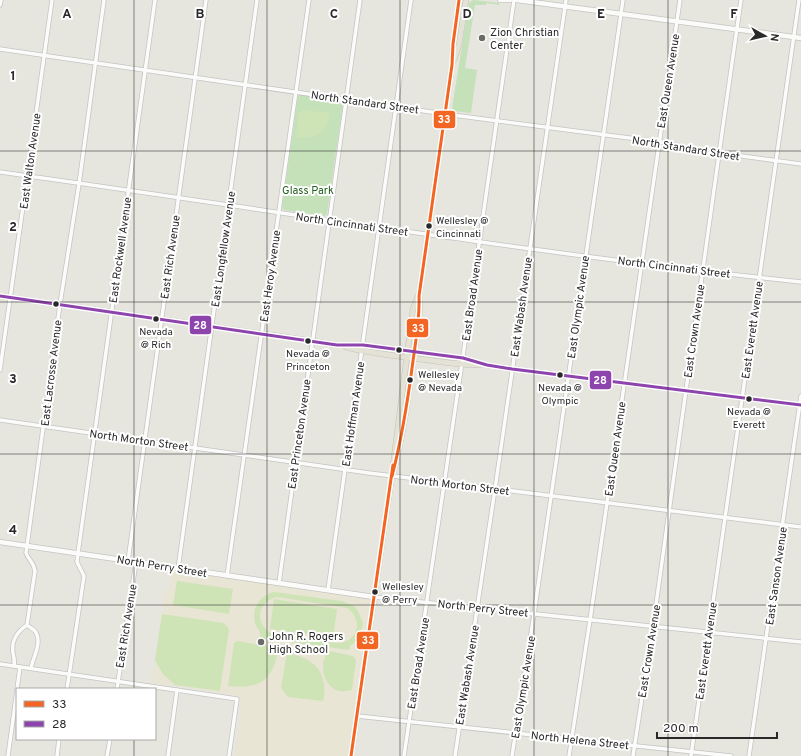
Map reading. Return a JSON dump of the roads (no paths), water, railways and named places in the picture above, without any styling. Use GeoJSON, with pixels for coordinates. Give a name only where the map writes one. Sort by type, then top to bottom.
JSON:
{"type":"FeatureCollection","features":[{"type":"Feature","properties":{"kind":"main road"},"geometry":{"type":"LineString","coordinates":[[392,476],[398,456],[414,358],[420,310],[419,296],[452,65],[453,44],[459,0]]}},
{"type":"Feature","properties":{"kind":"main road"},"geometry":{"type":"LineString","coordinates":[[452,65],[459,45],[466,0]]}},
{"type":"Feature","properties":{"kind":"main road"},"geometry":{"type":"LineString","coordinates":[[0,296],[312,341],[362,351],[462,365],[487,365]]}},
{"type":"Feature","properties":{"kind":"main road"},"geometry":{"type":"LineString","coordinates":[[351,756],[392,476],[393,457],[413,309],[419,296]]}},
{"type":"Feature","properties":{"kind":"main road"},"geometry":{"type":"LineString","coordinates":[[337,345],[363,345],[463,358],[487,365],[512,369],[800,405]]}},
{"type":"Feature","properties":{"kind":"street"},"geometry":{"type":"LineString","coordinates":[[0,5],[1,0]]}},
{"type":"Feature","properties":{"kind":"street","name":"East Walton Avenue"},"geometry":{"type":"LineString","coordinates":[[0,370],[52,0]]}},
{"type":"Feature","properties":{"kind":"street","name":"East Lacrosse Avenue"},"geometry":{"type":"LineString","coordinates":[[27,625],[35,571],[33,562],[26,553],[104,0]]}},
{"type":"Feature","properties":{"kind":"street","name":"East Rockwell Avenue"},"geometry":{"type":"LineString","coordinates":[[67,688],[84,576],[77,562],[78,553],[155,0]]}},
{"type":"Feature","properties":{"kind":"street","name":"East Rich Avenue"},"geometry":{"type":"LineString","coordinates":[[128,561],[206,0]]}},
{"type":"Feature","properties":{"kind":"street","name":"East Longfellow Avenue"},"geometry":{"type":"LineString","coordinates":[[178,569],[258,0]]}},
{"type":"Feature","properties":{"kind":"street","name":"East Heroy Avenue"},"geometry":{"type":"LineString","coordinates":[[227,576],[309,0]]}},
{"type":"Feature","properties":{"kind":"street","name":"East Princeton Avenue"},"geometry":{"type":"LineString","coordinates":[[279,583],[360,0]]}},
{"type":"Feature","properties":{"kind":"street","name":"East Hoffman Avenue"},"geometry":{"type":"LineString","coordinates":[[328,590],[411,0]]}},
{"type":"Feature","properties":{"kind":"street"},"geometry":{"type":"LineString","coordinates":[[500,0],[510,0]]}},
{"type":"Feature","properties":{"kind":"street","name":"East Broad Avenue"},"geometry":{"type":"LineString","coordinates":[[404,756],[514,0]]}},
{"type":"Feature","properties":{"kind":"street"},"geometry":{"type":"LineString","coordinates":[[517,0],[801,38]]}},
{"type":"Feature","properties":{"kind":"street","name":"East Wabash Avenue"},"geometry":{"type":"LineString","coordinates":[[454,756],[495,489],[566,0]]}},
{"type":"Feature","properties":{"kind":"street","name":"East Olympic Avenue"},"geometry":{"type":"LineString","coordinates":[[512,756],[534,614],[622,0]]}},
{"type":"Feature","properties":{"kind":"street","name":"East Queen Avenue"},"geometry":{"type":"LineString","coordinates":[[569,756],[680,0]]}},
{"type":"Feature","properties":{"kind":"street","name":"East Crown Avenue"},"geometry":{"type":"LineString","coordinates":[[633,756],[653,626],[685,391],[742,0]]}},
{"type":"Feature","properties":{"kind":"street","name":"East Everett Avenue"},"geometry":{"type":"LineString","coordinates":[[691,754],[710,632],[799,0]]}},
{"type":"Feature","properties":{"kind":"street","name":"North Standard Street"},"geometry":{"type":"LineString","coordinates":[[0,49],[444,114],[679,145],[719,154],[801,164]]}},
{"type":"Feature","properties":{"kind":"street","name":"North Cincinnati Street"},"geometry":{"type":"LineString","coordinates":[[0,172],[428,235],[801,282]]}},
{"type":"Feature","properties":{"kind":"street","name":"East Sanson Avenue"},"geometry":{"type":"LineString","coordinates":[[749,756],[801,396]]}},
{"type":"Feature","properties":{"kind":"street","name":"North Morton Street"},"geometry":{"type":"LineString","coordinates":[[0,420],[345,470],[551,497],[801,527]]}},
{"type":"Feature","properties":{"kind":"street","name":"North Perry Street"},"geometry":{"type":"LineString","coordinates":[[0,542],[374,597],[801,642]]}},
{"type":"Feature","properties":{"kind":"street","name":"East Rich Avenue"},"geometry":{"type":"LineString","coordinates":[[117,688],[136,562]]}},
{"type":"Feature","properties":{"kind":"street"},"geometry":{"type":"LineString","coordinates":[[14,666],[15,660],[12,651],[14,640],[17,632],[27,625],[35,631],[38,638],[31,668]]}},
{"type":"Feature","properties":{"kind":"street"},"geometry":{"type":"LineString","coordinates":[[0,664],[237,698],[229,756]]}},
{"type":"Feature","properties":{"kind":"street"},"geometry":{"type":"LineString","coordinates":[[17,688],[20,667]]}},
{"type":"Feature","properties":{"kind":"street"},"geometry":{"type":"LineString","coordinates":[[168,756],[177,690]]}},
{"type":"Feature","properties":{"kind":"street"},"geometry":{"type":"LineString","coordinates":[[8,756],[16,697]]}},
{"type":"Feature","properties":{"kind":"street","name":"North Helena Street"},"geometry":{"type":"LineString","coordinates":[[357,716],[634,746],[691,754],[731,756]]}},
{"type":"Feature","properties":{"kind":"street"},"geometry":{"type":"LineString","coordinates":[[57,756],[59,740]]}},
{"type":"Feature","properties":{"kind":"street"},"geometry":{"type":"LineString","coordinates":[[107,756],[110,740]]}},
{"type":"Feature","properties":{"kind":"place","name":"Zion Christian Center"},"geometry":{"type":"Point","coordinates":[482,38]}},
{"type":"Feature","properties":{"kind":"place","name":"Wellesley @ Cincinnati"},"geometry":{"type":"Point","coordinates":[429,226]}},
{"type":"Feature","properties":{"kind":"place","name":"Nevada @ Rich"},"geometry":{"type":"Point","coordinates":[156,319]}},
{"type":"Feature","properties":{"kind":"place","name":"Nevada @ Princeton"},"geometry":{"type":"Point","coordinates":[308,341]}},
{"type":"Feature","properties":{"kind":"place","name":"Nevada @ Olympic"},"geometry":{"type":"Point","coordinates":[560,375]}},
{"type":"Feature","properties":{"kind":"place","name":"Wellesley @ Nevada"},"geometry":{"type":"Point","coordinates":[410,380]}},
{"type":"Feature","properties":{"kind":"place","name":"Nevada @ Everett"},"geometry":{"type":"Point","coordinates":[749,399]}},
{"type":"Feature","properties":{"kind":"place","name":"Wellesley @ Perry"},"geometry":{"type":"Point","coordinates":[375,592]}},
{"type":"Feature","properties":{"kind":"place","name":"John R. Rogers High School"},"geometry":{"type":"Point","coordinates":[261,642]}},
{"type":"Feature","properties":{"kind":"park label","name":"Glass Park"},"geometry":{"type":"Point","coordinates":[308,190]}}]}
